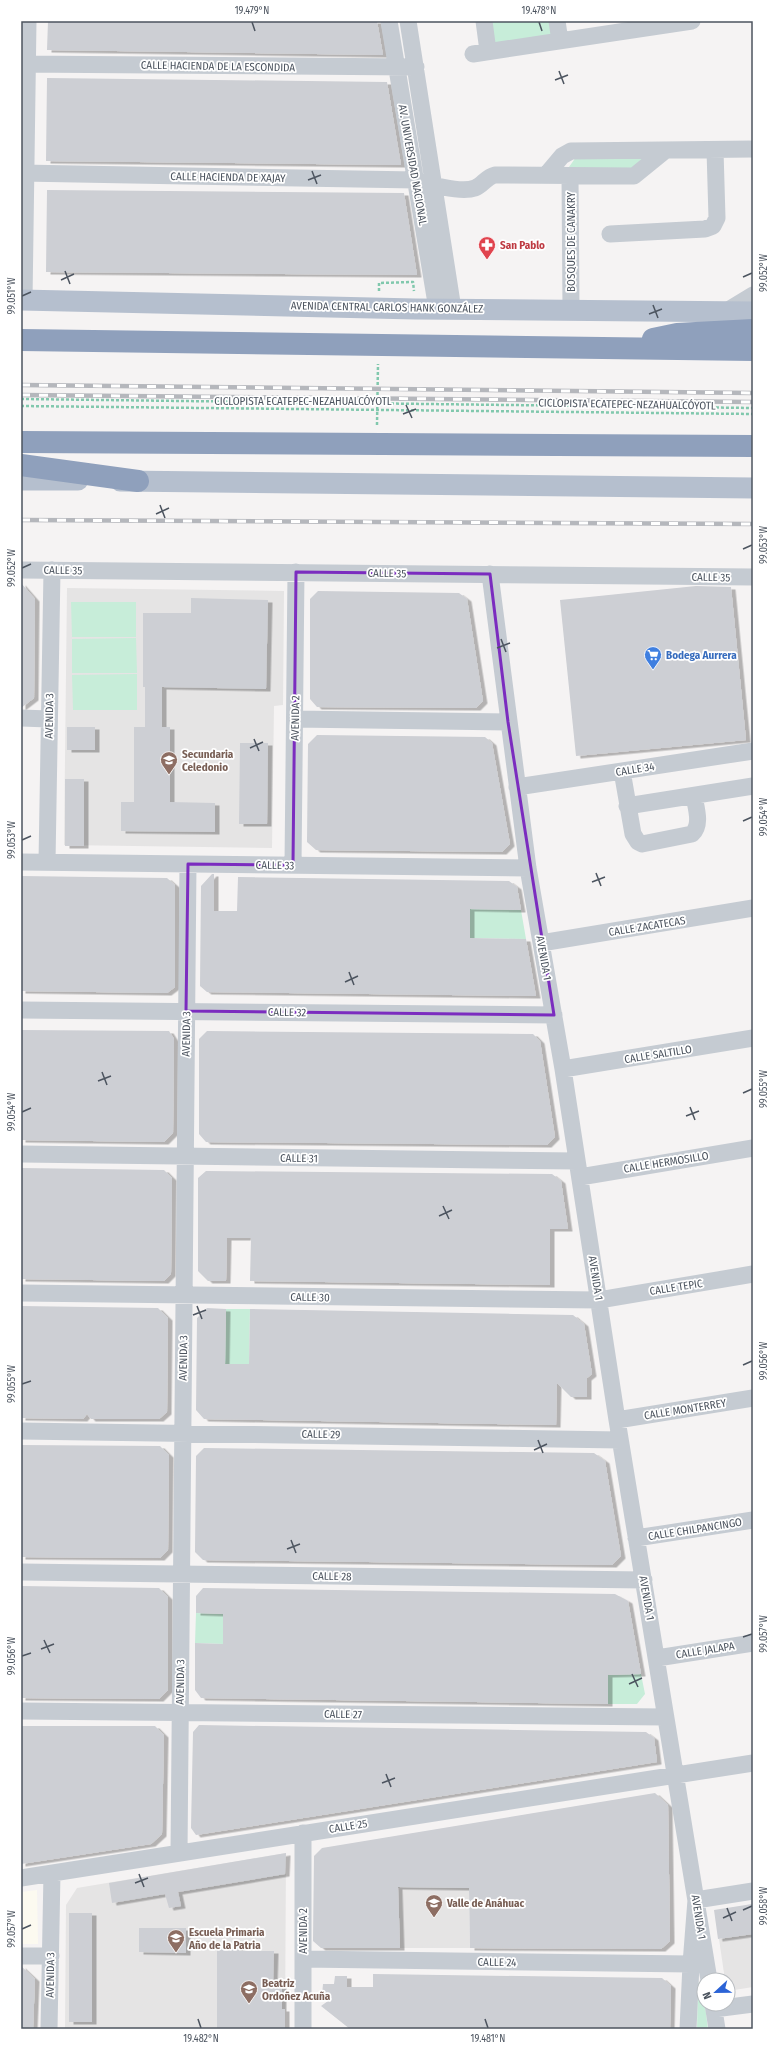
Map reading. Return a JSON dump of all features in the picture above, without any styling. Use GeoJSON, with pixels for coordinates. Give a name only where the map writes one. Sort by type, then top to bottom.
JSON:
{"type":"FeatureCollection","features":[{"type":"Feature","properties":{"kind":"highway"},"geometry":{"type":"LineString","coordinates":[[632,348],[652,340],[677,334],[753,330]]}},
{"type":"Feature","properties":{"kind":"highway"},"geometry":{"type":"LineString","coordinates":[[21,340],[753,350]]}},
{"type":"Feature","properties":{"kind":"highway"},"geometry":{"type":"LineString","coordinates":[[21,442],[753,446]]}},
{"type":"Feature","properties":{"kind":"highway"},"geometry":{"type":"LineString","coordinates":[[21,465],[138,481]]}},
{"type":"Feature","properties":{"kind":"main road","name":"AVENIDA CENTRAL CARLOS HANK GONZÁLEZ"},"geometry":{"type":"LineString","coordinates":[[23,300],[445,309],[571,309],[753,312]]}},
{"type":"Feature","properties":{"kind":"main road"},"geometry":{"type":"LineString","coordinates":[[21,480],[753,488]]}},
{"type":"Feature","properties":{"kind":"street"},"geometry":{"type":"LineString","coordinates":[[23,300],[24,64],[28,21]]}},
{"type":"Feature","properties":{"kind":"street","name":"AV. UNIVERSIDAD NACIONAL"},"geometry":{"type":"LineString","coordinates":[[389,21],[416,180],[445,309]]}},
{"type":"Feature","properties":{"kind":"street","name":"AV. UNIVERSIDAD NACIONAL"},"geometry":{"type":"LineString","coordinates":[[408,21],[434,185],[445,309]]}},
{"type":"Feature","properties":{"kind":"street"},"geometry":{"type":"LineString","coordinates":[[484,21],[480,52],[692,21]]}},
{"type":"Feature","properties":{"kind":"street"},"geometry":{"type":"LineString","coordinates":[[557,21],[560,41]]}},
{"type":"Feature","properties":{"kind":"street","name":"CALLE HACIENDA DE LA ESCONDIDA"},"geometry":{"type":"LineString","coordinates":[[24,64],[416,67]]}},
{"type":"Feature","properties":{"kind":"street"},"geometry":{"type":"LineString","coordinates":[[546,175],[562,156],[568,152],[753,149]]}},
{"type":"Feature","properties":{"kind":"street","name":"BOSQUES DE CANAKRY"},"geometry":{"type":"LineString","coordinates":[[434,185],[470,190],[476,188],[486,179],[495,175],[634,176],[666,150]]}},
{"type":"Feature","properties":{"kind":"street"},"geometry":{"type":"LineString","coordinates":[[610,234],[705,230],[714,226],[717,218],[715,150]]}},
{"type":"Feature","properties":{"kind":"street","name":"CALLE HACIENDA DE XAJAY"},"geometry":{"type":"LineString","coordinates":[[24,173],[416,180],[434,185]]}},
{"type":"Feature","properties":{"kind":"street","name":"BOSQUES DE CANAKRY"},"geometry":{"type":"LineString","coordinates":[[570,176],[571,309]]}},
{"type":"Feature","properties":{"kind":"street"},"geometry":{"type":"LineString","coordinates":[[725,312],[753,295]]}},
{"type":"Feature","properties":{"kind":"street","name":"CALLE 35"},"geometry":{"type":"LineString","coordinates":[[21,570],[753,577]]}},
{"type":"Feature","properties":{"kind":"street","name":"AVENIDA 3"},"geometry":{"type":"LineString","coordinates":[[47,862],[52,570]]}},
{"type":"Feature","properties":{"kind":"street","name":"AVENIDA 2"},"geometry":{"type":"LineString","coordinates":[[293,865],[296,572]]}},
{"type":"Feature","properties":{"kind":"street","name":"AVENIDA 1"},"geometry":{"type":"LineString","coordinates":[[490,574],[528,868],[563,1069],[600,1300],[620,1440],[708,1972]]}},
{"type":"Feature","properties":{"kind":"street"},"geometry":{"type":"LineString","coordinates":[[21,718],[49,719]]}},
{"type":"Feature","properties":{"kind":"street"},"geometry":{"type":"LineString","coordinates":[[295,719],[508,722]]}},
{"type":"Feature","properties":{"kind":"street","name":"CALLE 34"},"geometry":{"type":"LineString","coordinates":[[517,787],[753,751]]}},
{"type":"Feature","properties":{"kind":"street"},"geometry":{"type":"LineString","coordinates":[[622,771],[627,806],[634,838],[638,842],[647,844],[688,836],[696,831],[698,822],[694,796]]}},
{"type":"Feature","properties":{"kind":"street"},"geometry":{"type":"LineString","coordinates":[[627,806],[753,786]]}},
{"type":"Feature","properties":{"kind":"street","name":"CALLE 33"},"geometry":{"type":"LineString","coordinates":[[21,862],[528,868]]}},
{"type":"Feature","properties":{"kind":"street","name":"AVENIDA 3"},"geometry":{"type":"LineString","coordinates":[[179,1853],[188,864]]}},
{"type":"Feature","properties":{"kind":"street","name":"CALLE ZACATECAS"},"geometry":{"type":"LineString","coordinates":[[542,943],[753,908]]}},
{"type":"Feature","properties":{"kind":"street","name":"CALLE 32"},"geometry":{"type":"LineString","coordinates":[[21,1010],[554,1015]]}},
{"type":"Feature","properties":{"kind":"street","name":"CALLE SALTILLO"},"geometry":{"type":"LineString","coordinates":[[563,1069],[753,1038]]}},
{"type":"Feature","properties":{"kind":"street","name":"CALLE HERMOSILLO"},"geometry":{"type":"LineString","coordinates":[[579,1169],[753,1148]]}},
{"type":"Feature","properties":{"kind":"street","name":"CALLE 31"},"geometry":{"type":"LineString","coordinates":[[21,1154],[185,1156],[579,1169]]}},
{"type":"Feature","properties":{"kind":"street","name":"CALLE TEPIC"},"geometry":{"type":"LineString","coordinates":[[600,1300],[753,1274]]}},
{"type":"Feature","properties":{"kind":"street","name":"CALLE 30"},"geometry":{"type":"LineString","coordinates":[[21,1293],[600,1300]]}},
{"type":"Feature","properties":{"kind":"street","name":"CALLE MONTERREY"},"geometry":{"type":"LineString","coordinates":[[617,1420],[753,1398]]}},
{"type":"Feature","properties":{"kind":"street","name":"CALLE 29"},"geometry":{"type":"LineString","coordinates":[[21,1431],[183,1432],[620,1440]]}},
{"type":"Feature","properties":{"kind":"street","name":"CALLE CHILPANCINGO"},"geometry":{"type":"LineString","coordinates":[[636,1538],[753,1520]]}},
{"type":"Feature","properties":{"kind":"street","name":"CALLE 28"},"geometry":{"type":"LineString","coordinates":[[21,1572],[644,1580]]}},
{"type":"Feature","properties":{"kind":"street","name":"CALLE JALAPA"},"geometry":{"type":"LineString","coordinates":[[657,1658],[753,1643]]}},
{"type":"Feature","properties":{"kind":"street","name":"CALLE 27"},"geometry":{"type":"LineString","coordinates":[[21,1711],[665,1717]]}},
{"type":"Feature","properties":{"kind":"street","name":"CALLE 25"},"geometry":{"type":"LineString","coordinates":[[21,1878],[674,1774],[753,1763]]}},
{"type":"Feature","properties":{"kind":"street","name":"AVENIDA 2"},"geometry":{"type":"LineString","coordinates":[[303,1833],[303,2029]]}},
{"type":"Feature","properties":{"kind":"street","name":"AVENIDA 3"},"geometry":{"type":"LineString","coordinates":[[49,2029],[52,1873]]}},
{"type":"Feature","properties":{"kind":"street"},"geometry":{"type":"LineString","coordinates":[[688,2029],[696,1900],[753,1891]]}},
{"type":"Feature","properties":{"kind":"street"},"geometry":{"type":"LineString","coordinates":[[21,1956],[51,1956]]}},
{"type":"Feature","properties":{"kind":"street","name":"CALLE 24"},"geometry":{"type":"LineString","coordinates":[[303,1959],[691,1964]]}},
{"type":"Feature","properties":{"kind":"street"},"geometry":{"type":"LineString","coordinates":[[736,2005],[753,2004]]}},
{"type":"Feature","properties":{"kind":"street"},"geometry":{"type":"LineString","coordinates":[[714,2012],[716,2029]]}},
{"type":"Feature","properties":{"kind":"path"},"geometry":{"type":"LineString","coordinates":[[379,299],[379,283],[413,282]]}},
{"type":"Feature","properties":{"kind":"path"},"geometry":{"type":"LineString","coordinates":[[377,430],[378,360]]}},
{"type":"Feature","properties":{"kind":"path"},"geometry":{"type":"LineString","coordinates":[[21,399],[753,408]]}},
{"type":"Feature","properties":{"kind":"path","name":"CICLOPISTA ECATEPEC-NEZAHUALCÓYOTL"},"geometry":{"type":"LineString","coordinates":[[21,406],[753,414]]}},
{"type":"Feature","properties":{"kind":"highlighted area"},"geometry":{"type":"Polygon","coordinates":[[[296,572],[490,574],[508,722],[554,1015],[186,1011],[188,864],[293,865],[296,572]]]}},
{"type":"Feature","properties":{"kind":"shaded area","name":"Secundaria Celedonio"},"geometry":{"type":"Polygon","coordinates":[[[67,588],[284,591],[283,705],[274,706],[272,848],[64,845],[67,588]]]}},
{"type":"Feature","properties":{"kind":"shaded area","name":"Escuela Primaria Año de la Patria"},"geometry":{"type":"Polygon","coordinates":[[[286,1853],[285,2029],[65,2029],[66,1905],[77,1888],[286,1853]]]}},
{"type":"Feature","properties":{"kind":"shaded area","name":"Valle de Anáhuac"},"geometry":{"type":"Polygon","coordinates":[[[398,1887],[469,1888],[470,1948],[400,1948],[398,1887]]]}},
{"type":"Feature","properties":{"kind":"shaded area"},"geometry":{"type":"Polygon","coordinates":[[[37,1890],[38,1944],[21,1944],[21,1892],[37,1890]]]}},
{"type":"Feature","properties":{"kind":"shaded area"},"geometry":{"type":"Polygon","coordinates":[[[753,1934],[753,1987],[736,1990],[736,1972],[724,1972],[719,1939],[753,1934]]]}},
{"type":"Feature","properties":{"kind":"green space"},"geometry":{"type":"Polygon","coordinates":[[[491,21],[551,21],[553,35],[494,47],[491,21]]]}},
{"type":"Feature","properties":{"kind":"green space"},"geometry":{"type":"Polygon","coordinates":[[[584,154],[646,159],[640,169],[573,170],[569,167],[576,157],[584,154]]]}},
{"type":"Feature","properties":{"kind":"green space"},"geometry":{"type":"Polygon","coordinates":[[[71,602],[136,602],[136,637],[72,637],[71,602]]]}},
{"type":"Feature","properties":{"kind":"green space"},"geometry":{"type":"Polygon","coordinates":[[[136,638],[137,673],[72,673],[72,639],[136,638]]]}},
{"type":"Feature","properties":{"kind":"green space"},"geometry":{"type":"Polygon","coordinates":[[[137,674],[137,710],[73,710],[72,675],[137,674]]]}},
{"type":"Feature","properties":{"kind":"green space"},"geometry":{"type":"Polygon","coordinates":[[[470,909],[521,910],[526,939],[470,938],[470,909]]]}},
{"type":"Feature","properties":{"kind":"green space"},"geometry":{"type":"Polygon","coordinates":[[[226,1309],[250,1309],[249,1364],[225,1364],[226,1309]]]}},
{"type":"Feature","properties":{"kind":"green space"},"geometry":{"type":"Polygon","coordinates":[[[196,1613],[223,1614],[223,1644],[195,1643],[196,1613]]]}},
{"type":"Feature","properties":{"kind":"green space"},"geometry":{"type":"Polygon","coordinates":[[[641,1674],[645,1694],[637,1704],[608,1704],[608,1675],[641,1674]]]}},
{"type":"Feature","properties":{"kind":"green space"},"geometry":{"type":"Polygon","coordinates":[[[697,2012],[706,2012],[708,2029],[697,2029],[697,2012]]]}},
{"type":"Feature","properties":{"kind":"building"},"geometry":{"type":"Polygon","coordinates":[[[48,21],[377,21],[383,55],[47,50],[48,21]]]}},
{"type":"Feature","properties":{"kind":"building"},"geometry":{"type":"Polygon","coordinates":[[[47,78],[387,82],[401,165],[46,161],[47,78]]]}},
{"type":"Feature","properties":{"kind":"building"},"geometry":{"type":"Polygon","coordinates":[[[47,190],[404,193],[417,275],[46,272],[47,190]]]}},
{"type":"Feature","properties":{"kind":"building"},"geometry":{"type":"Polygon","coordinates":[[[21,583],[35,599],[34,698],[21,708],[21,583]]]}},
{"type":"Feature","properties":{"kind":"building","name":"Bodega Aurrera"},"geometry":{"type":"Polygon","coordinates":[[[696,586],[731,587],[746,740],[576,756],[560,600],[696,586]]]}},
{"type":"Feature","properties":{"kind":"building"},"geometry":{"type":"Polygon","coordinates":[[[318,591],[459,593],[467,599],[483,701],[476,708],[317,707],[310,699],[310,599],[318,591]]]}},
{"type":"Feature","properties":{"kind":"building"},"geometry":{"type":"Polygon","coordinates":[[[191,598],[268,600],[266,689],[162,687],[162,727],[170,727],[170,802],[215,803],[215,832],[121,831],[121,802],[134,802],[134,727],[145,727],[145,687],[143,687],[143,613],[191,613],[191,598]]]}},
{"type":"Feature","properties":{"kind":"building"},"geometry":{"type":"Polygon","coordinates":[[[67,727],[95,727],[95,750],[67,750],[67,727]]]}},
{"type":"Feature","properties":{"kind":"building"},"geometry":{"type":"Polygon","coordinates":[[[317,735],[485,737],[492,743],[510,844],[502,852],[316,850],[307,842],[308,744],[317,735]]]}},
{"type":"Feature","properties":{"kind":"building"},"geometry":{"type":"Polygon","coordinates":[[[240,743],[268,743],[267,824],[239,824],[240,743]]]}},
{"type":"Feature","properties":{"kind":"building"},"geometry":{"type":"Polygon","coordinates":[[[65,779],[84,779],[84,846],[65,846],[65,779]]]}},
{"type":"Feature","properties":{"kind":"building"},"geometry":{"type":"Polygon","coordinates":[[[212,874],[214,874],[214,911],[237,911],[238,877],[509,881],[517,887],[521,910],[470,909],[470,938],[526,939],[536,996],[207,992],[200,986],[201,886],[212,874]]]}},
{"type":"Feature","properties":{"kind":"building"},"geometry":{"type":"Polygon","coordinates":[[[21,876],[167,878],[175,885],[175,987],[167,993],[21,991],[21,876]]]}},
{"type":"Feature","properties":{"kind":"building"},"geometry":{"type":"Polygon","coordinates":[[[21,1030],[169,1031],[174,1039],[173,1133],[164,1142],[21,1140],[21,1030]]]}},
{"type":"Feature","properties":{"kind":"building"},"geometry":{"type":"Polygon","coordinates":[[[207,1031],[533,1034],[540,1041],[555,1137],[547,1145],[206,1142],[199,1134],[199,1039],[207,1031]]]}},
{"type":"Feature","properties":{"kind":"building"},"geometry":{"type":"Polygon","coordinates":[[[21,1168],[164,1170],[172,1178],[171,1274],[164,1281],[21,1279],[21,1168]]]}},
{"type":"Feature","properties":{"kind":"building"},"geometry":{"type":"Polygon","coordinates":[[[206,1171],[552,1174],[561,1181],[568,1229],[550,1229],[550,1285],[250,1281],[251,1238],[227,1238],[226,1281],[208,1281],[198,1271],[198,1178],[206,1171]]]}},
{"type":"Feature","properties":{"kind":"building"},"geometry":{"type":"Polygon","coordinates":[[[21,1306],[158,1308],[168,1318],[167,1412],[159,1419],[91,1419],[87,1414],[83,1419],[21,1418],[21,1306]]]}},
{"type":"Feature","properties":{"kind":"building"},"geometry":{"type":"Polygon","coordinates":[[[207,1308],[226,1309],[225,1364],[249,1364],[250,1309],[573,1315],[584,1324],[592,1374],[587,1378],[587,1397],[571,1397],[557,1383],[556,1425],[204,1419],[196,1410],[197,1318],[207,1308]]]}},
{"type":"Feature","properties":{"kind":"building"},"geometry":{"type":"Polygon","coordinates":[[[21,1445],[160,1446],[169,1455],[168,1550],[160,1558],[21,1557],[21,1445]]]}},
{"type":"Feature","properties":{"kind":"building"},"geometry":{"type":"Polygon","coordinates":[[[204,1448],[594,1453],[605,1461],[621,1556],[612,1565],[203,1560],[195,1552],[196,1456],[204,1448]]]}},
{"type":"Feature","properties":{"kind":"building"},"geometry":{"type":"Polygon","coordinates":[[[21,1586],[159,1588],[168,1597],[168,1690],[159,1699],[21,1698],[21,1586]]]}},
{"type":"Feature","properties":{"kind":"building"},"geometry":{"type":"Polygon","coordinates":[[[203,1588],[615,1594],[628,1601],[641,1674],[608,1675],[608,1704],[201,1698],[195,1690],[195,1643],[223,1644],[223,1614],[196,1613],[196,1596],[203,1588]]]}},
{"type":"Feature","properties":{"kind":"building"},"geometry":{"type":"Polygon","coordinates":[[[199,1725],[646,1732],[654,1738],[657,1762],[196,1835],[191,1828],[193,1732],[199,1725]]]}},
{"type":"Feature","properties":{"kind":"building"},"geometry":{"type":"Polygon","coordinates":[[[21,1726],[155,1726],[164,1735],[162,1834],[151,1844],[21,1864],[21,1726]]]}},
{"type":"Feature","properties":{"kind":"building"},"geometry":{"type":"Polygon","coordinates":[[[655,1793],[668,1805],[670,1941],[661,1949],[470,1948],[469,1888],[398,1887],[400,1948],[321,1948],[313,1941],[314,1856],[322,1848],[655,1793]]]}},
{"type":"Feature","properties":{"kind":"building"},"geometry":{"type":"Polygon","coordinates":[[[286,1853],[285,1874],[178,1892],[181,1906],[169,1908],[165,1894],[112,1903],[109,1883],[286,1853]]]}},
{"type":"Feature","properties":{"kind":"building"},"geometry":{"type":"Polygon","coordinates":[[[752,1904],[753,1934],[718,1939],[714,1910],[752,1904]]]}},
{"type":"Feature","properties":{"kind":"building"},"geometry":{"type":"Polygon","coordinates":[[[69,1913],[92,1913],[92,2022],[69,2022],[69,1913]]]}},
{"type":"Feature","properties":{"kind":"building"},"geometry":{"type":"Polygon","coordinates":[[[139,1928],[186,1928],[186,1953],[139,1952],[139,1928]]]}},
{"type":"Feature","properties":{"kind":"building","name":"Beatriz Ordoñez Acuña"},"geometry":{"type":"Polygon","coordinates":[[[217,1947],[240,1947],[240,1951],[274,1951],[273,1984],[282,1984],[282,2009],[285,2009],[285,2029],[217,2029],[217,1947]]]}},
{"type":"Feature","properties":{"kind":"building"},"geometry":{"type":"Polygon","coordinates":[[[21,1966],[35,1979],[33,2029],[21,2029],[21,1966]]]}},
{"type":"Feature","properties":{"kind":"building"},"geometry":{"type":"Polygon","coordinates":[[[373,1974],[662,1978],[671,1986],[670,2029],[350,2029],[321,2006],[328,2001],[322,1995],[323,1984],[334,1984],[335,1976],[347,1976],[347,1987],[373,1987],[373,1974]]]}},
{"type":"Feature","properties":{"kind":"railway"},"geometry":{"type":"LineString","coordinates":[[21,385],[753,393]]}},
{"type":"Feature","properties":{"kind":"railway"},"geometry":{"type":"LineString","coordinates":[[21,395],[753,402]]}},
{"type":"Feature","properties":{"kind":"railway"},"geometry":{"type":"LineString","coordinates":[[21,520],[753,524]]}},
{"type":"Feature","properties":{"kind":"place","name":"San Pablo"},"geometry":{"type":"Point","coordinates":[487,260]}},
{"type":"Feature","properties":{"kind":"place","name":"Bodega Aurrera"},"geometry":{"type":"Point","coordinates":[653,670]}},
{"type":"Feature","properties":{"kind":"place","name":"Secundaria Celedonio"},"geometry":{"type":"Point","coordinates":[169,775]}},
{"type":"Feature","properties":{"kind":"place","name":"Valle de Anáhuac"},"geometry":{"type":"Point","coordinates":[434,1918]}},
{"type":"Feature","properties":{"kind":"place","name":"Escuela Primaria Año de la Patria"},"geometry":{"type":"Point","coordinates":[176,1953]}},
{"type":"Feature","properties":{"kind":"place","name":"Beatriz Ordoñez Acuña"},"geometry":{"type":"Point","coordinates":[249,2004]}}]}
